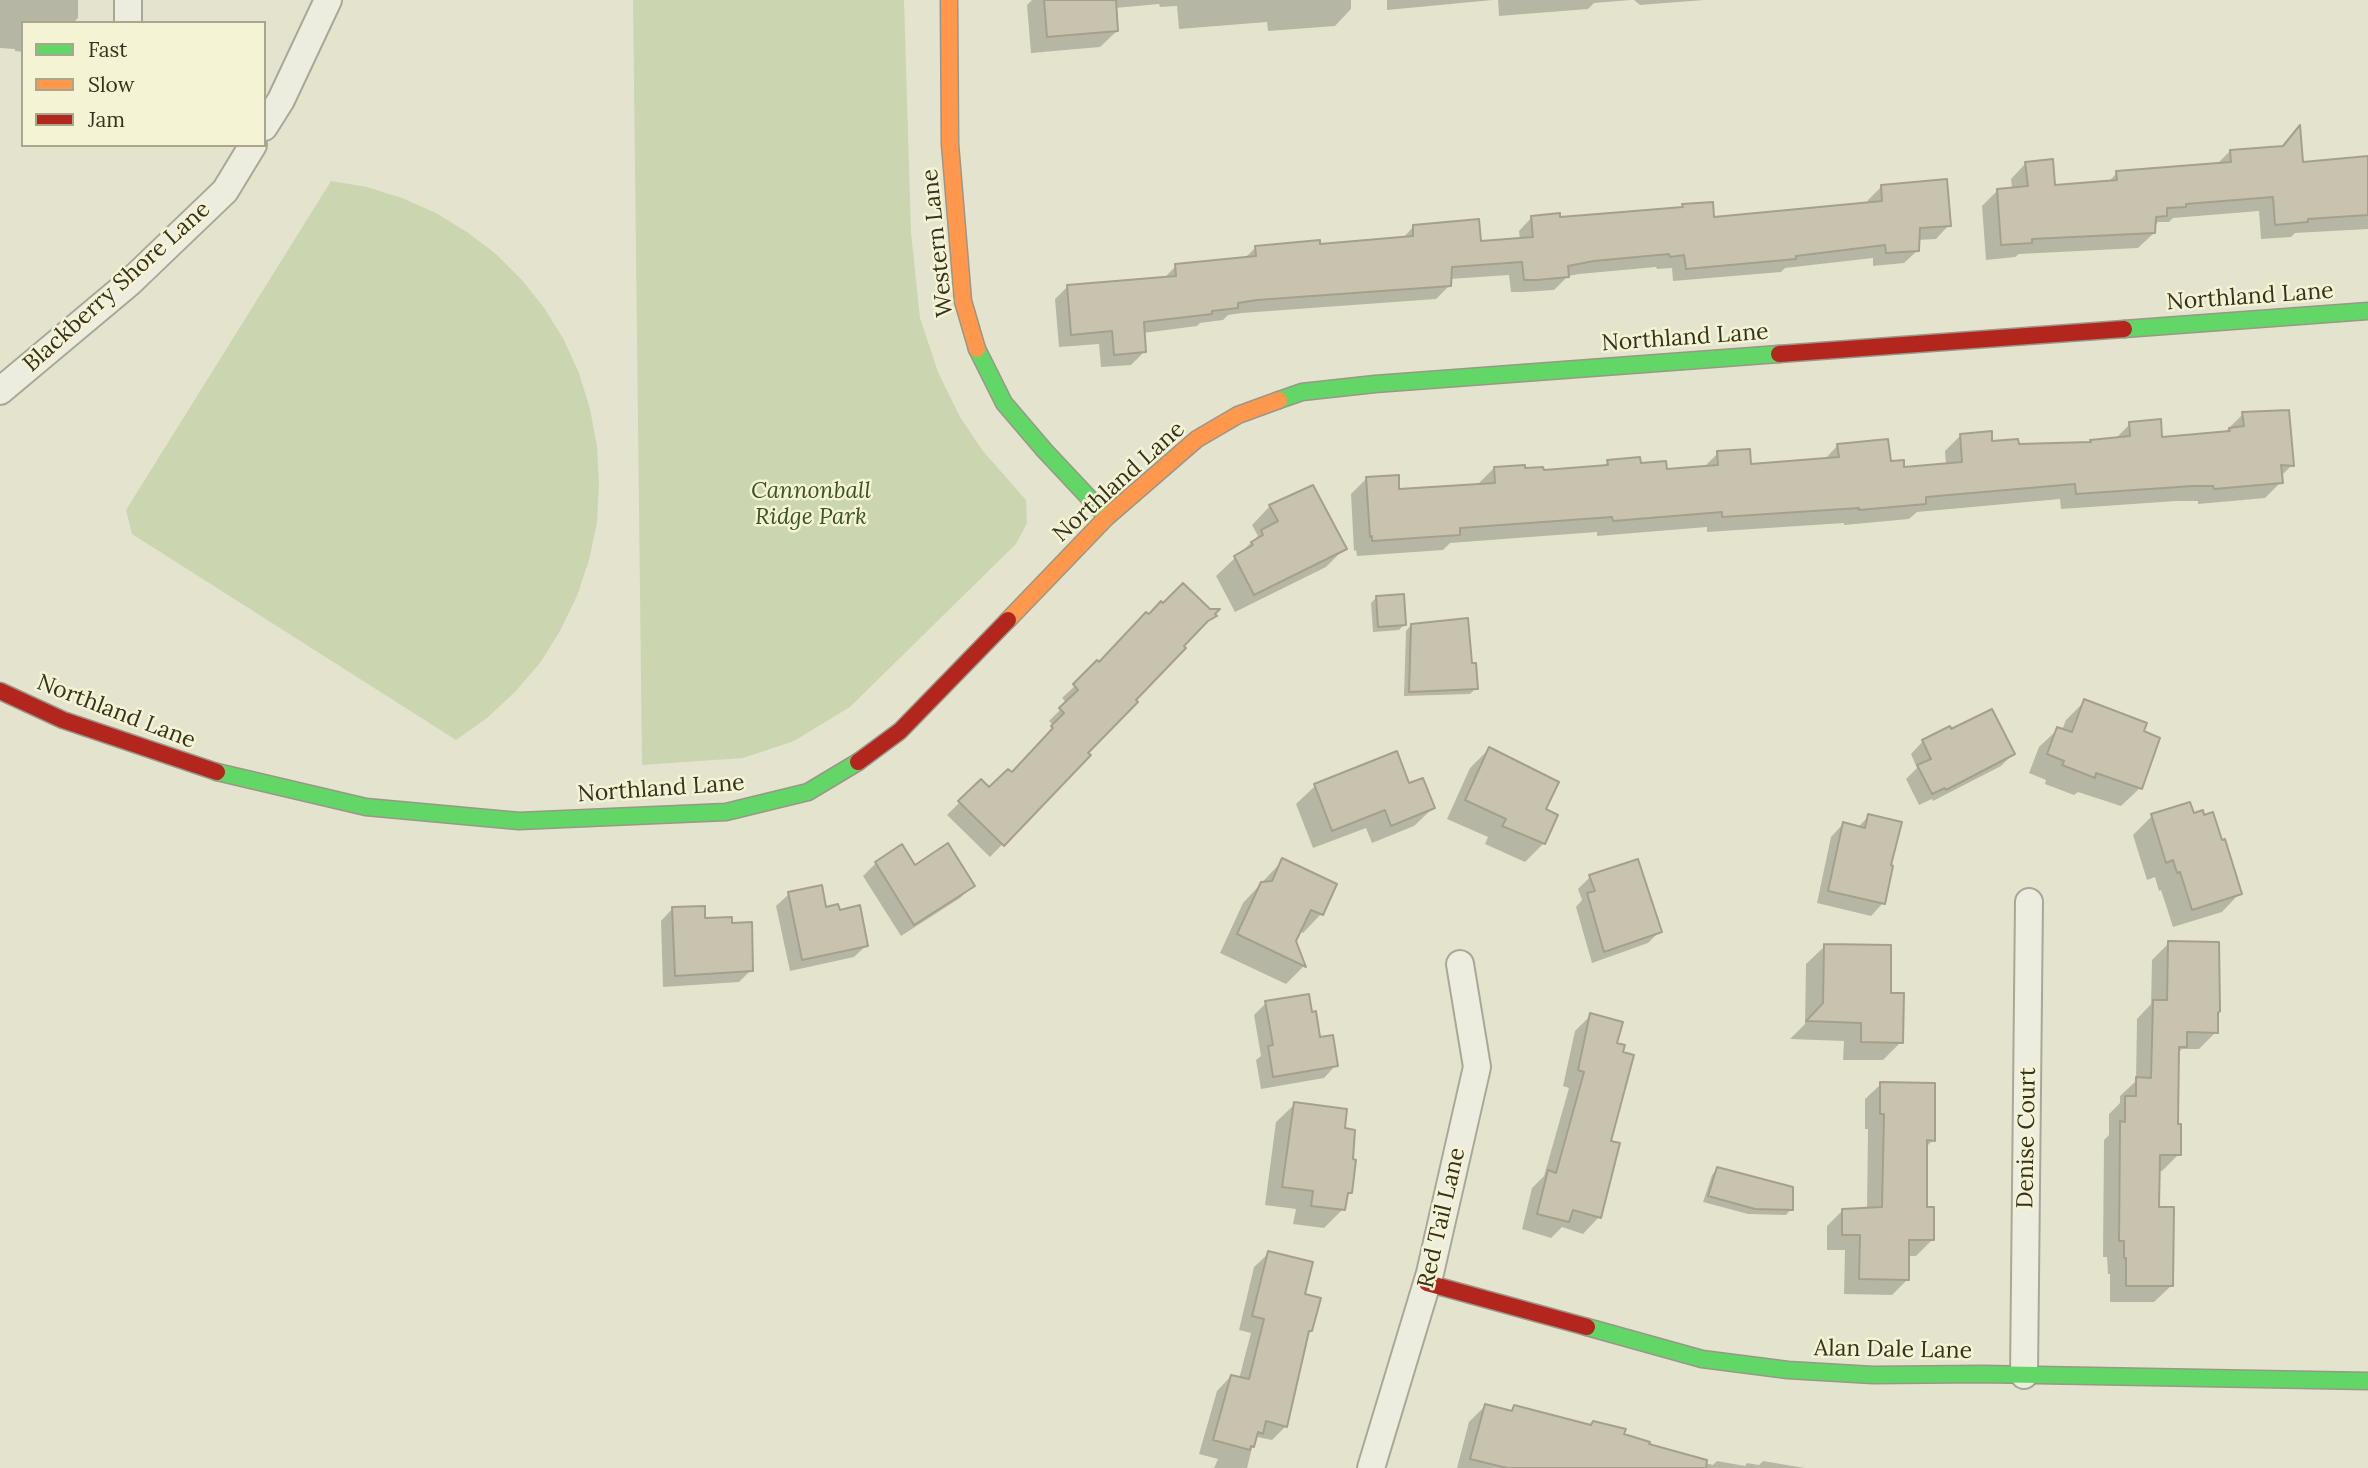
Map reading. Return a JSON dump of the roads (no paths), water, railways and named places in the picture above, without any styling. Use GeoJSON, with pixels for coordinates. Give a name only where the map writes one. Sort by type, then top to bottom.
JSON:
{"type":"FeatureCollection","features":[{"type":"Feature","properties":{"kind":"street"},"geometry":{"type":"LineString","coordinates":[[128,0],[128,21]]}},
{"type":"Feature","properties":{"kind":"street"},"geometry":{"type":"LineString","coordinates":[[266,124],[281,100],[328,0]]}},
{"type":"Feature","properties":{"kind":"street","name":"Western Lane"},"geometry":{"type":"LineString","coordinates":[[949,0],[950,144],[954,196],[963,301],[978,353],[1004,403],[1107,517]]}},
{"type":"Feature","properties":{"kind":"street","name":"Blackberry Shore Lane"},"geometry":{"type":"LineString","coordinates":[[0,391],[129,283],[225,191],[252,147]]}},
{"type":"Feature","properties":{"kind":"street","name":"Northland Lane"},"geometry":{"type":"LineString","coordinates":[[0,691],[63,720],[201,768],[366,807],[519,821],[726,812],[808,792],[856,764],[900,731],[1107,517],[1197,439],[1246,411],[1302,392],[1443,378],[2368,311]]}},
{"type":"Feature","properties":{"kind":"street","name":"Denise Court"},"geometry":{"type":"LineString","coordinates":[[2024,1375],[2029,902]]}},
{"type":"Feature","properties":{"kind":"street","name":"Red Tail Lane"},"geometry":{"type":"LineString","coordinates":[[1371,1468],[1427,1283],[1477,1067],[1460,964]]}},
{"type":"Feature","properties":{"kind":"street","name":"Alan Dale Lane"},"geometry":{"type":"LineString","coordinates":[[1427,1283],[1702,1359],[1788,1370],[1863,1375],[2368,1381]]}},
{"type":"Feature","properties":{"kind":"park label","name":"Cannonball Ridge Park"},"geometry":{"type":"Point","coordinates":[811,504]}}]}
